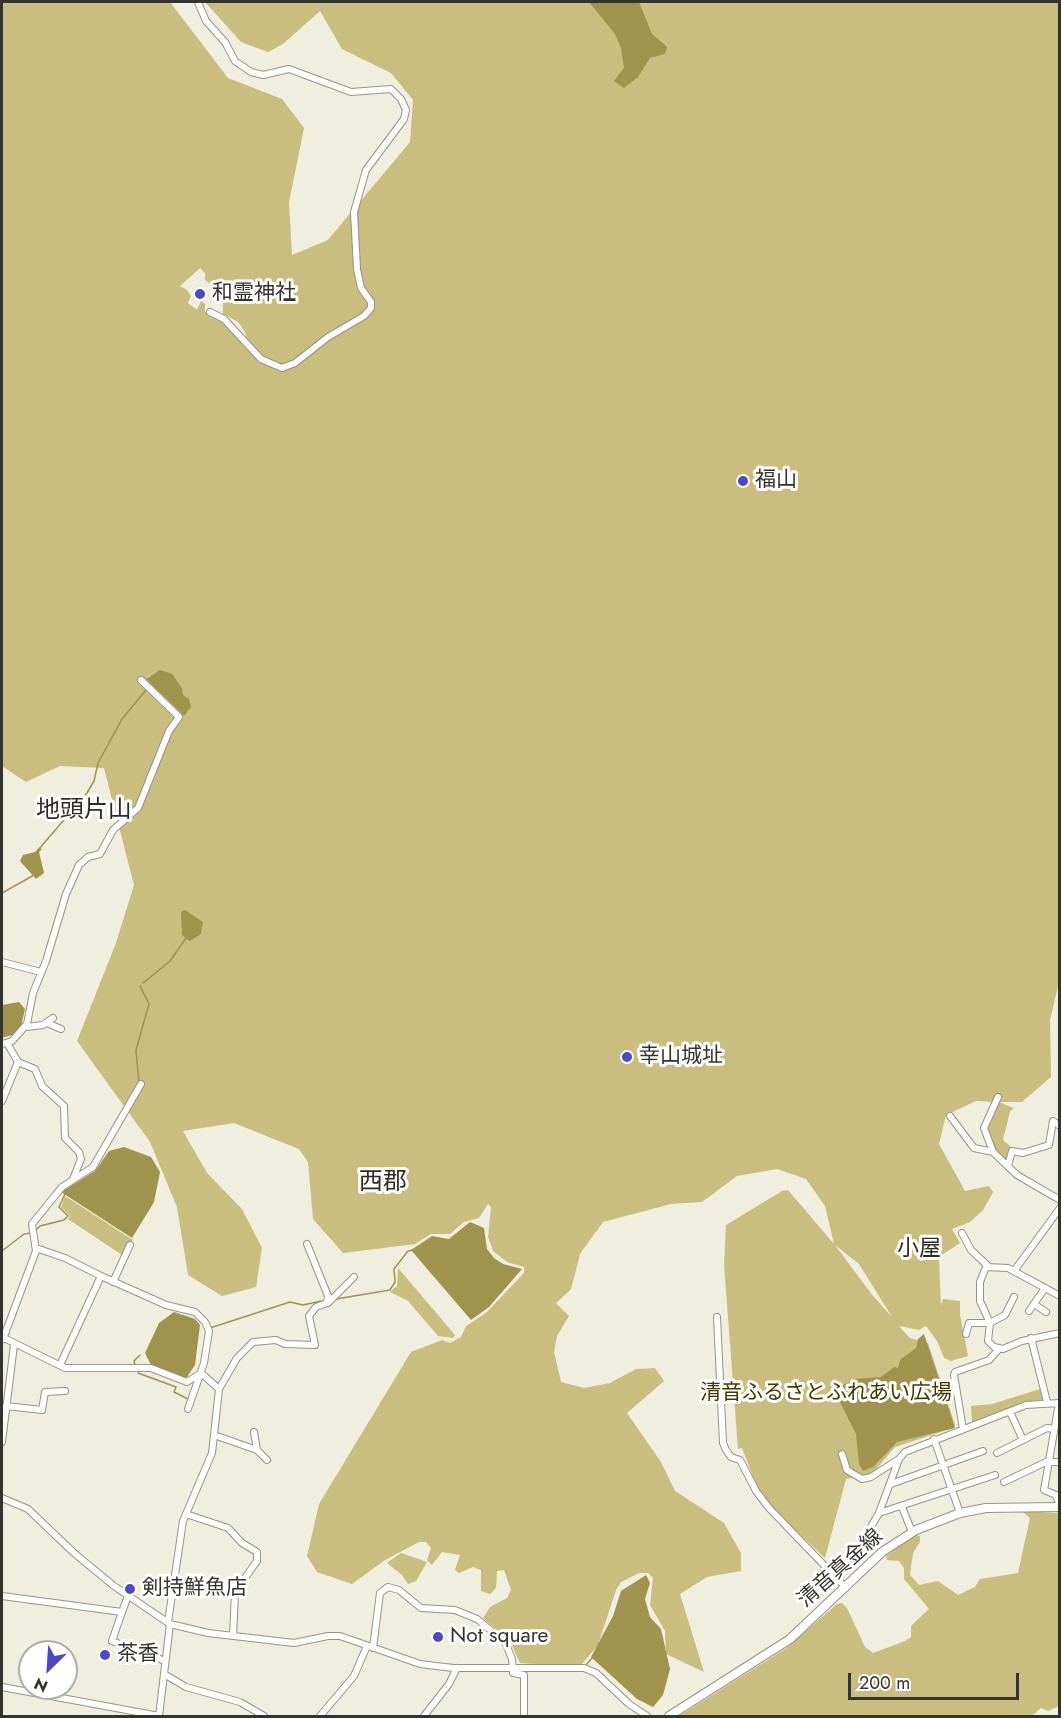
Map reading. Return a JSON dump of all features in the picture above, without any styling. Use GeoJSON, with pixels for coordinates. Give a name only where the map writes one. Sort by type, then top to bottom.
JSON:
{"type":"FeatureCollection","features":[{"type":"Feature","properties":{"kind":"main road","name":"清音真金線"},"geometry":{"type":"LineString","coordinates":[[669,1716],[790,1639],[882,1552],[912,1532],[960,1513],[1003,1506],[1059,1507]]}},
{"type":"Feature","properties":{"kind":"street"},"geometry":{"type":"LineString","coordinates":[[198,2],[209,25],[225,42],[235,60],[251,72],[263,75],[289,69],[351,92],[391,89],[401,99],[406,110],[404,119],[366,170],[354,212],[357,269],[361,288],[371,308],[364,316],[328,337],[295,363],[282,368],[261,359],[224,319],[210,312]]}},
{"type":"Feature","properties":{"kind":"street"},"geometry":{"type":"LineString","coordinates":[[73,1180],[81,1159],[79,1152],[65,1138],[64,1106],[42,1086],[35,1070],[18,1062],[4,1043],[26,1027],[33,993],[66,894],[79,866],[88,857],[100,854],[114,830],[138,808],[169,731],[179,717],[141,680]]}},
{"type":"Feature","properties":{"kind":"street"},"geometry":{"type":"LineString","coordinates":[[2,962],[41,972]]}},
{"type":"Feature","properties":{"kind":"street"},"geometry":{"type":"LineString","coordinates":[[26,1027],[34,1028],[53,1018]]}},
{"type":"Feature","properties":{"kind":"street"},"geometry":{"type":"LineString","coordinates":[[47,1023],[62,1029]]}},
{"type":"Feature","properties":{"kind":"street"},"geometry":{"type":"LineString","coordinates":[[2,1101],[18,1062]]}},
{"type":"Feature","properties":{"kind":"street"},"geometry":{"type":"LineString","coordinates":[[141,1084],[93,1167],[62,1187],[36,1216],[32,1224],[36,1248],[2,1338],[60,1365],[79,1369],[151,1368],[187,1382],[201,1373]]}},
{"type":"Feature","properties":{"kind":"street"},"geometry":{"type":"LineString","coordinates":[[998,1097],[984,1128],[993,1152],[1017,1175],[1059,1200]]}},
{"type":"Feature","properties":{"kind":"street"},"geometry":{"type":"LineString","coordinates":[[950,1116],[974,1148],[993,1152]]}},
{"type":"Feature","properties":{"kind":"street"},"geometry":{"type":"LineString","coordinates":[[1008,1166],[1012,1151],[1023,1153],[1049,1145],[1053,1121],[1059,1126]]}},
{"type":"Feature","properties":{"kind":"street"},"geometry":{"type":"LineString","coordinates":[[1014,1271],[1059,1208]]}},
{"type":"Feature","properties":{"kind":"street"},"geometry":{"type":"LineString","coordinates":[[962,1233],[971,1250],[989,1267],[1014,1271],[1059,1296]]}},
{"type":"Feature","properties":{"kind":"street"},"geometry":{"type":"LineString","coordinates":[[307,1244],[327,1288],[327,1303]]}},
{"type":"Feature","properties":{"kind":"street"},"geometry":{"type":"LineString","coordinates":[[113,1282],[130,1245]]}},
{"type":"Feature","properties":{"kind":"street"},"geometry":{"type":"LineString","coordinates":[[36,1248],[65,1258],[166,1305],[195,1311],[208,1330],[201,1373],[188,1409]]}},
{"type":"Feature","properties":{"kind":"street"},"geometry":{"type":"LineString","coordinates":[[989,1267],[983,1272],[979,1296],[990,1323],[988,1341],[999,1349]]}},
{"type":"Feature","properties":{"kind":"street"},"geometry":{"type":"LineString","coordinates":[[60,1365],[100,1276]]}},
{"type":"Feature","properties":{"kind":"street"},"geometry":{"type":"LineString","coordinates":[[2,1687],[159,1716],[180,1534],[212,1453],[219,1389],[237,1358],[253,1342],[276,1340],[285,1344],[315,1345],[309,1316],[316,1307],[327,1303],[354,1277]]}},
{"type":"Feature","properties":{"kind":"street"},"geometry":{"type":"LineString","coordinates":[[1029,1311],[1045,1288]]}},
{"type":"Feature","properties":{"kind":"street"},"geometry":{"type":"LineString","coordinates":[[966,1334],[969,1323],[990,1323],[1010,1310],[1014,1297]]}},
{"type":"Feature","properties":{"kind":"street"},"geometry":{"type":"LineString","coordinates":[[1034,1304],[1046,1312]]}},
{"type":"Feature","properties":{"kind":"street"},"geometry":{"type":"LineString","coordinates":[[717,1317],[723,1443],[731,1457],[740,1460],[756,1491],[769,1508],[846,1588]]}},
{"type":"Feature","properties":{"kind":"street"},"geometry":{"type":"LineString","coordinates":[[963,1429],[954,1375],[989,1360],[999,1349],[1031,1338],[1059,1333]]}},
{"type":"Feature","properties":{"kind":"street"},"geometry":{"type":"LineString","coordinates":[[1031,1338],[1047,1402]]}},
{"type":"Feature","properties":{"kind":"street"},"geometry":{"type":"LineString","coordinates":[[2,1442],[14,1345]]}},
{"type":"Feature","properties":{"kind":"street"},"geometry":{"type":"LineString","coordinates":[[201,1373],[219,1389]]}},
{"type":"Feature","properties":{"kind":"street"},"geometry":{"type":"LineString","coordinates":[[6,1406],[42,1410],[45,1392],[65,1391]]}},
{"type":"Feature","properties":{"kind":"street"},"geometry":{"type":"LineString","coordinates":[[842,1454],[847,1470],[855,1477],[862,1479],[871,1477],[899,1459],[909,1449],[934,1439],[1026,1405],[1059,1403],[1056,1433],[1044,1490],[1056,1495],[1059,1507]]}},
{"type":"Feature","properties":{"kind":"street"},"geometry":{"type":"LineString","coordinates":[[1010,1412],[1023,1440]]}},
{"type":"Feature","properties":{"kind":"street"},"geometry":{"type":"LineString","coordinates":[[997,1453],[1047,1428],[1056,1433]]}},
{"type":"Feature","properties":{"kind":"street"},"geometry":{"type":"LineString","coordinates":[[254,1432],[257,1450]]}},
{"type":"Feature","properties":{"kind":"street"},"geometry":{"type":"LineString","coordinates":[[214,1435],[257,1450],[267,1460]]}},
{"type":"Feature","properties":{"kind":"street"},"geometry":{"type":"LineString","coordinates":[[934,1439],[960,1513]]}},
{"type":"Feature","properties":{"kind":"street"},"geometry":{"type":"LineString","coordinates":[[891,1484],[983,1451]]}},
{"type":"Feature","properties":{"kind":"street"},"geometry":{"type":"LineString","coordinates":[[835,1576],[864,1539],[879,1513],[899,1459]]}},
{"type":"Feature","properties":{"kind":"street"},"geometry":{"type":"LineString","coordinates":[[1004,1482],[1050,1461],[1059,1462]]}},
{"type":"Feature","properties":{"kind":"street"},"geometry":{"type":"LineString","coordinates":[[879,1513],[994,1475]]}},
{"type":"Feature","properties":{"kind":"street"},"geometry":{"type":"LineString","coordinates":[[2,1498],[28,1509],[74,1553],[128,1596],[169,1623],[233,1636],[294,1643],[333,1635],[420,1664],[457,1668],[584,1668],[596,1673],[629,1704],[647,1716]]}},
{"type":"Feature","properties":{"kind":"street"},"geometry":{"type":"LineString","coordinates":[[902,1507],[912,1532]]}},
{"type":"Feature","properties":{"kind":"street"},"geometry":{"type":"LineString","coordinates":[[186,1514],[228,1528],[242,1543],[257,1552],[257,1561],[234,1592],[233,1636]]}},
{"type":"Feature","properties":{"kind":"street"},"geometry":{"type":"LineString","coordinates":[[320,1716],[354,1676],[370,1647],[380,1593],[388,1587],[394,1587],[409,1596],[421,1608],[455,1610],[483,1623],[505,1642],[510,1651],[513,1673],[524,1675],[524,1716]]}},
{"type":"Feature","properties":{"kind":"street"},"geometry":{"type":"LineString","coordinates":[[2,1596],[122,1612]]}},
{"type":"Feature","properties":{"kind":"street"},"geometry":{"type":"LineString","coordinates":[[128,1596],[112,1641],[165,1661]]}},
{"type":"Feature","properties":{"kind":"street"},"geometry":{"type":"LineString","coordinates":[[424,1716],[449,1683],[457,1668]]}},
{"type":"Feature","properties":{"kind":"street"},"geometry":{"type":"LineString","coordinates":[[164,1674],[186,1687],[240,1702],[264,1716]]}},
{"type":"Feature","properties":{"kind":"green space","name":"清音ふるさとふれあい広場"},"geometry":{"type":"Polygon","coordinates":[[[2,2],[170,2],[228,78],[282,99],[304,128],[289,202],[292,255],[328,240],[410,142],[413,100],[391,73],[342,49],[320,11],[283,44],[268,52],[241,42],[205,2],[1058,2],[1059,982],[1050,1020],[1051,1077],[1022,1102],[999,1102],[1014,1108],[1010,1111],[1003,1140],[1011,1147],[1008,1162],[993,1152],[985,1126],[998,1102],[976,1101],[946,1115],[939,1144],[965,1191],[989,1186],[993,1192],[983,1210],[970,1222],[952,1229],[960,1243],[939,1257],[941,1306],[943,1299],[960,1301],[960,1315],[968,1356],[951,1361],[944,1358],[937,1341],[926,1326],[919,1330],[899,1326],[910,1338],[928,1343],[955,1425],[950,1429],[895,1447],[872,1474],[846,1479],[825,1558],[761,1498],[742,1448],[738,1449],[724,1265],[726,1225],[782,1191],[788,1190],[834,1244],[825,1206],[806,1179],[777,1169],[737,1176],[702,1202],[671,1204],[603,1222],[580,1254],[571,1289],[556,1303],[569,1316],[557,1336],[554,1352],[561,1382],[584,1388],[610,1383],[636,1369],[655,1368],[664,1381],[627,1413],[661,1462],[675,1491],[724,1523],[741,1553],[741,1571],[707,1577],[680,1594],[704,1672],[666,1654],[665,1631],[650,1605],[653,1578],[648,1573],[639,1573],[621,1582],[616,1590],[598,1645],[582,1664],[550,1665],[520,1663],[510,1641],[483,1618],[490,1607],[507,1598],[511,1590],[504,1570],[497,1571],[496,1588],[490,1594],[481,1591],[481,1570],[473,1567],[459,1573],[455,1570],[460,1555],[442,1552],[432,1565],[427,1560],[431,1548],[426,1542],[419,1542],[385,1560],[352,1584],[317,1572],[307,1556],[319,1504],[411,1352],[442,1340],[450,1343],[461,1337],[466,1326],[486,1313],[524,1273],[524,1267],[507,1262],[493,1251],[488,1237],[491,1207],[488,1204],[479,1218],[464,1222],[450,1234],[431,1234],[415,1244],[343,1253],[313,1219],[308,1162],[299,1149],[234,1123],[183,1131],[207,1173],[242,1209],[262,1248],[256,1287],[222,1296],[188,1275],[177,1207],[150,1142],[77,1041],[116,943],[134,885],[104,768],[60,766],[26,782],[2,766],[2,2]],[[200,268],[180,286],[191,296],[188,303],[197,310],[201,301],[205,304],[205,312],[223,320],[244,345],[247,341],[245,332],[238,322],[223,314],[223,293],[205,280],[205,273],[200,268]],[[148,677],[175,709],[184,716],[182,688],[148,677]],[[835,1245],[873,1296],[892,1317],[859,1264],[835,1245]]]}},
{"type":"Feature","properties":{"kind":"green space"},"geometry":{"type":"Polygon","coordinates":[[[65,1196],[133,1240],[122,1255],[68,1219],[70,1216],[61,1207],[65,1196]]]}},
{"type":"Feature","properties":{"kind":"green space"},"geometry":{"type":"Polygon","coordinates":[[[398,1268],[455,1335],[453,1338],[438,1336],[408,1301],[390,1292],[397,1286],[398,1268]]]}},
{"type":"Feature","properties":{"kind":"green space"},"geometry":{"type":"Polygon","coordinates":[[[1040,1389],[1043,1400],[1022,1402],[986,1420],[972,1422],[971,1406],[992,1404],[1040,1389]]]}},
{"type":"Feature","properties":{"kind":"green space"},"geometry":{"type":"Polygon","coordinates":[[[1022,1511],[1059,1513],[1059,1706],[1048,1711],[1041,1708],[1032,1716],[679,1716],[785,1649],[837,1604],[842,1603],[847,1608],[865,1647],[873,1653],[905,1641],[911,1637],[911,1626],[929,1609],[904,1579],[904,1568],[899,1561],[887,1560],[886,1556],[915,1535],[920,1536],[920,1542],[913,1553],[910,1575],[919,1585],[938,1581],[958,1595],[975,1587],[980,1579],[1018,1573],[1030,1518],[1022,1511]]]}},
{"type":"Feature","properties":{"kind":"green space"},"geometry":{"type":"Polygon","coordinates":[[[401,1553],[427,1562],[416,1581],[408,1584],[402,1575],[387,1563],[401,1553]]]}},
{"type":"Feature","properties":{"kind":"shaded area"},"geometry":{"type":"Polygon","coordinates":[[[589,2],[639,2],[652,34],[667,47],[665,54],[650,58],[638,77],[624,88],[614,81],[624,68],[621,48],[615,34],[589,2]]]}},
{"type":"Feature","properties":{"kind":"shaded area"},"geometry":{"type":"Polygon","coordinates":[[[160,670],[172,674],[182,688],[183,695],[189,699],[191,707],[184,716],[146,679],[160,670]]]}},
{"type":"Feature","properties":{"kind":"shaded area"},"geometry":{"type":"Polygon","coordinates":[[[39,848],[42,849],[39,852],[44,873],[36,879],[20,861],[23,855],[35,852],[39,848]]]}},
{"type":"Feature","properties":{"kind":"shaded area"},"geometry":{"type":"Polygon","coordinates":[[[185,910],[203,922],[201,934],[190,941],[182,935],[181,912],[185,910]]]}},
{"type":"Feature","properties":{"kind":"shaded area"},"geometry":{"type":"Polygon","coordinates":[[[19,1002],[25,1009],[21,1027],[15,1034],[2,1038],[2,1005],[19,1002]]]}},
{"type":"Feature","properties":{"kind":"shaded area"},"geometry":{"type":"Polygon","coordinates":[[[124,1147],[151,1157],[160,1172],[154,1202],[132,1238],[61,1192],[95,1171],[109,1151],[124,1147]]]}},
{"type":"Feature","properties":{"kind":"shaded area"},"geometry":{"type":"Polygon","coordinates":[[[470,1222],[484,1228],[487,1249],[494,1258],[503,1264],[522,1269],[489,1307],[471,1320],[411,1250],[432,1236],[449,1239],[470,1222]]]}},
{"type":"Feature","properties":{"kind":"shaded area"},"geometry":{"type":"Polygon","coordinates":[[[174,1312],[195,1319],[200,1325],[195,1365],[184,1378],[151,1365],[145,1353],[159,1323],[174,1312]]]}},
{"type":"Feature","properties":{"kind":"shaded area"},"geometry":{"type":"Polygon","coordinates":[[[924,1334],[955,1428],[897,1442],[873,1467],[863,1471],[859,1464],[856,1434],[839,1400],[841,1386],[855,1379],[881,1377],[894,1367],[898,1368],[900,1360],[916,1348],[918,1339],[924,1334]]]}},
{"type":"Feature","properties":{"kind":"shaded area"},"geometry":{"type":"Polygon","coordinates":[[[646,1575],[650,1583],[645,1599],[650,1617],[661,1629],[670,1669],[663,1695],[653,1707],[637,1699],[591,1657],[613,1616],[621,1591],[646,1575]]]}},
{"type":"Feature","properties":{"kind":"waterway"},"geometry":{"type":"LineString","coordinates":[[39,849],[87,793],[94,781],[98,763],[122,719],[146,690]]}},
{"type":"Feature","properties":{"kind":"waterway"},"geometry":{"type":"LineString","coordinates":[[2,893],[34,875]]}},
{"type":"Feature","properties":{"kind":"waterway"},"geometry":{"type":"LineString","coordinates":[[143,983],[170,961],[186,938]]}},
{"type":"Feature","properties":{"kind":"waterway"},"geometry":{"type":"LineString","coordinates":[[139,1083],[136,1050],[149,1004],[140,986]]}},
{"type":"Feature","properties":{"kind":"waterway"},"geometry":{"type":"LineString","coordinates":[[36,1230],[40,1226],[64,1220],[68,1216],[59,1207],[65,1194]]}},
{"type":"Feature","properties":{"kind":"waterway"},"geometry":{"type":"LineString","coordinates":[[2,1251],[24,1234],[32,1233]]}},
{"type":"Feature","properties":{"kind":"waterway"},"geometry":{"type":"LineString","coordinates":[[336,1299],[390,1290],[395,1282],[394,1269],[408,1251],[413,1250]]}},
{"type":"Feature","properties":{"kind":"waterway"},"geometry":{"type":"LineString","coordinates":[[210,1328],[290,1302],[303,1305],[321,1301]]}},
{"type":"Feature","properties":{"kind":"waterway"},"geometry":{"type":"LineString","coordinates":[[135,1365],[134,1361],[140,1355]]}},
{"type":"Feature","properties":{"kind":"waterway"},"geometry":{"type":"LineString","coordinates":[[138,1373],[176,1387],[174,1392],[188,1399]]}},
{"type":"Feature","properties":{"kind":"waterway"},"geometry":{"type":"LineString","coordinates":[[585,1666],[593,1657]]}},
{"type":"Feature","properties":{"kind":"place","name":"和霊神社"},"geometry":{"type":"Point","coordinates":[200,294]}},
{"type":"Feature","properties":{"kind":"place","name":"福山"},"geometry":{"type":"Point","coordinates":[743,481]}},
{"type":"Feature","properties":{"kind":"place","name":"幸山城址"},"geometry":{"type":"Point","coordinates":[627,1057]}},
{"type":"Feature","properties":{"kind":"place","name":"剣持鮮魚店"},"geometry":{"type":"Point","coordinates":[130,1589]}},
{"type":"Feature","properties":{"kind":"place","name":"Not square"},"geometry":{"type":"Point","coordinates":[438,1637]}},
{"type":"Feature","properties":{"kind":"place","name":"茶香"},"geometry":{"type":"Point","coordinates":[105,1655]}},
{"type":"Feature","properties":{"kind":"district","name":"地頭片山"},"geometry":{"type":"Point","coordinates":[84,811]}},
{"type":"Feature","properties":{"kind":"district","name":"西郡"},"geometry":{"type":"Point","coordinates":[383,1183]}},
{"type":"Feature","properties":{"kind":"district","name":"小屋"},"geometry":{"type":"Point","coordinates":[919,1250]}}]}
